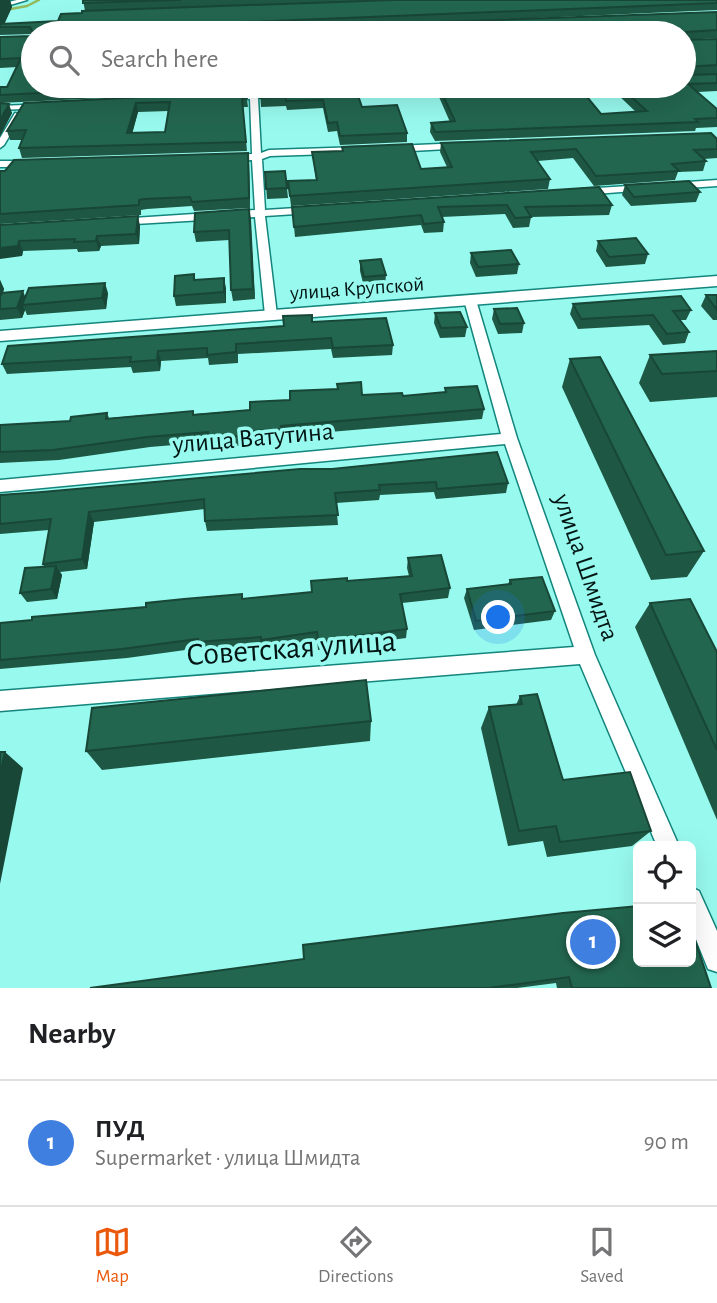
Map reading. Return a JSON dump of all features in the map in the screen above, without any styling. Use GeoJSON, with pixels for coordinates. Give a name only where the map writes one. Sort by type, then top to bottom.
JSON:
{"type":"FeatureCollection","features":[{"type":"Feature","properties":{"kind":"main road","name":"улица Крупской"},"geometry":{"type":"LineString","coordinates":[[0,336],[717,281]]}},
{"type":"Feature","properties":{"kind":"street"},"geometry":{"type":"LineString","coordinates":[[0,6],[24,0]]}},
{"type":"Feature","properties":{"kind":"street"},"geometry":{"type":"LineString","coordinates":[[254,98],[260,213],[271,315]]}},
{"type":"Feature","properties":{"kind":"street"},"geometry":{"type":"LineString","coordinates":[[0,108],[50,106]]}},
{"type":"Feature","properties":{"kind":"street"},"geometry":{"type":"LineString","coordinates":[[0,145],[23,107]]}},
{"type":"Feature","properties":{"kind":"street"},"geometry":{"type":"LineString","coordinates":[[380,149],[477,145]]}},
{"type":"Feature","properties":{"kind":"street"},"geometry":{"type":"LineString","coordinates":[[217,158],[258,157],[269,153],[366,150]]}},
{"type":"Feature","properties":{"kind":"street"},"geometry":{"type":"LineString","coordinates":[[0,164],[41,163]]}},
{"type":"Feature","properties":{"kind":"street"},"geometry":{"type":"LineString","coordinates":[[565,193],[717,183]]}},
{"type":"Feature","properties":{"kind":"street"},"geometry":{"type":"LineString","coordinates":[[110,223],[329,208]]}},
{"type":"Feature","properties":{"kind":"street","name":"улица Шмидта"},"geometry":{"type":"LineString","coordinates":[[470,300],[510,438],[586,655],[666,841]]}},
{"type":"Feature","properties":{"kind":"street","name":"улица Ватутина"},"geometry":{"type":"LineString","coordinates":[[0,486],[510,438]]}},
{"type":"Feature","properties":{"kind":"street","name":"Советская улица"},"geometry":{"type":"LineString","coordinates":[[0,701],[586,655]]}},
{"type":"Feature","properties":{"kind":"street"},"geometry":{"type":"LineString","coordinates":[[693,904],[717,960]]}},
{"type":"Feature","properties":{"kind":"building"},"geometry":{"type":"Polygon","coordinates":[[[83,0],[181,0],[83,3],[83,0]]]}},
{"type":"Feature","properties":{"kind":"building"},"geometry":{"type":"Polygon","coordinates":[[[394,0],[717,0],[717,3],[271,21],[58,21],[61,14],[82,11],[394,0]]]}},
{"type":"Feature","properties":{"kind":"building"},"geometry":{"type":"Polygon","coordinates":[[[717,12],[717,30],[696,31],[696,21],[466,21],[717,12]]]}},
{"type":"Feature","properties":{"kind":"building"},"geometry":{"type":"Polygon","coordinates":[[[21,23],[21,27],[0,27],[0,24],[21,23]]]}},
{"type":"Feature","properties":{"kind":"building"},"geometry":{"type":"Polygon","coordinates":[[[21,36],[21,58],[0,59],[0,37],[21,36]]]}},
{"type":"Feature","properties":{"kind":"building"},"geometry":{"type":"Polygon","coordinates":[[[717,39],[717,65],[696,66],[696,40],[717,39]]]}},
{"type":"Feature","properties":{"kind":"building"},"geometry":{"type":"Polygon","coordinates":[[[21,58],[21,94],[0,95],[0,87],[7,87],[21,58]]]}},
{"type":"Feature","properties":{"kind":"building"},"geometry":{"type":"Polygon","coordinates":[[[717,74],[717,83],[696,84],[696,75],[717,74]]]}},
{"type":"Feature","properties":{"kind":"building"},"geometry":{"type":"Polygon","coordinates":[[[696,91],[717,109],[717,118],[695,119],[698,122],[435,132],[431,123],[455,121],[444,98],[588,98],[601,114],[647,111],[632,98],[696,98],[696,91]]]}},
{"type":"Feature","properties":{"kind":"building"},"geometry":{"type":"Polygon","coordinates":[[[125,98],[247,98],[242,99],[246,142],[19,148],[26,130],[7,131],[24,103],[125,98]],[[170,102],[136,103],[127,133],[165,132],[170,102]]]}},
{"type":"Feature","properties":{"kind":"building"},"geometry":{"type":"Polygon","coordinates":[[[286,98],[359,98],[362,107],[397,105],[407,133],[340,136],[337,122],[328,123],[323,100],[286,101],[286,98]]]}},
{"type":"Feature","properties":{"kind":"building"},"geometry":{"type":"Polygon","coordinates":[[[0,103],[9,104],[0,120],[0,103]]]}},
{"type":"Feature","properties":{"kind":"building"},"geometry":{"type":"Polygon","coordinates":[[[711,133],[717,139],[717,149],[694,150],[706,161],[672,164],[679,171],[596,176],[576,149],[531,152],[550,179],[290,196],[288,181],[317,180],[312,152],[343,151],[342,147],[412,144],[421,169],[452,167],[441,143],[711,133]]]}},
{"type":"Feature","properties":{"kind":"building"},"geometry":{"type":"Polygon","coordinates":[[[248,153],[249,198],[192,202],[190,197],[144,199],[139,200],[139,205],[0,214],[0,171],[5,171],[14,160],[248,153]]]}},
{"type":"Feature","properties":{"kind":"building"},"geometry":{"type":"Polygon","coordinates":[[[285,171],[287,188],[266,189],[265,172],[285,171]]]}},
{"type":"Feature","properties":{"kind":"building"},"geometry":{"type":"Polygon","coordinates":[[[689,181],[700,192],[634,197],[625,185],[689,181]]]}},
{"type":"Feature","properties":{"kind":"building"},"geometry":{"type":"Polygon","coordinates":[[[599,187],[612,205],[525,207],[531,217],[515,218],[507,205],[438,207],[444,222],[424,224],[421,215],[294,227],[292,207],[599,187]]]}},
{"type":"Feature","properties":{"kind":"building"},"geometry":{"type":"Polygon","coordinates":[[[249,209],[253,289],[231,290],[229,230],[194,232],[195,213],[249,209]]]}},
{"type":"Feature","properties":{"kind":"building"},"geometry":{"type":"Polygon","coordinates":[[[138,216],[136,234],[97,236],[96,241],[19,241],[18,246],[0,248],[0,225],[138,216]]]}},
{"type":"Feature","properties":{"kind":"building"},"geometry":{"type":"Polygon","coordinates":[[[636,238],[648,254],[609,257],[598,241],[636,238]]]}},
{"type":"Feature","properties":{"kind":"building"},"geometry":{"type":"Polygon","coordinates":[[[511,250],[519,264],[478,267],[471,253],[511,250]]]}},
{"type":"Feature","properties":{"kind":"building"},"geometry":{"type":"Polygon","coordinates":[[[381,259],[386,275],[364,277],[360,261],[381,259]]]}},
{"type":"Feature","properties":{"kind":"building"},"geometry":{"type":"Polygon","coordinates":[[[194,274],[194,280],[224,278],[224,292],[174,296],[175,276],[194,274]]]}},
{"type":"Feature","properties":{"kind":"building"},"geometry":{"type":"Polygon","coordinates":[[[105,283],[102,298],[22,305],[29,288],[105,283]]]}},
{"type":"Feature","properties":{"kind":"building"},"geometry":{"type":"Polygon","coordinates":[[[23,291],[17,308],[0,309],[2,293],[23,291]]]}},
{"type":"Feature","properties":{"kind":"building"},"geometry":{"type":"Polygon","coordinates":[[[706,295],[717,295],[717,310],[706,295]]]}},
{"type":"Feature","properties":{"kind":"building"},"geometry":{"type":"Polygon","coordinates":[[[681,296],[691,310],[673,311],[689,332],[667,334],[653,315],[581,319],[573,304],[681,296]]]}},
{"type":"Feature","properties":{"kind":"building"},"geometry":{"type":"Polygon","coordinates":[[[517,308],[524,323],[500,324],[494,309],[517,308]]]}},
{"type":"Feature","properties":{"kind":"building"},"geometry":{"type":"Polygon","coordinates":[[[460,312],[467,327],[441,328],[435,313],[460,312]]]}},
{"type":"Feature","properties":{"kind":"building"},"geometry":{"type":"Polygon","coordinates":[[[312,315],[312,322],[386,318],[393,345],[333,348],[331,338],[236,344],[236,352],[207,355],[207,348],[158,351],[157,360],[130,362],[131,357],[2,364],[8,346],[284,326],[283,316],[312,315]]]}},
{"type":"Feature","properties":{"kind":"building"},"geometry":{"type":"Polygon","coordinates":[[[717,351],[717,371],[662,374],[650,355],[717,351]]]}},
{"type":"Feature","properties":{"kind":"building"},"geometry":{"type":"Polygon","coordinates":[[[600,357],[704,551],[666,555],[570,359],[600,357]]]}},
{"type":"Feature","properties":{"kind":"building"},"geometry":{"type":"Polygon","coordinates":[[[361,382],[362,395],[402,393],[403,396],[446,392],[445,388],[477,386],[484,409],[281,426],[282,429],[238,432],[238,436],[208,437],[208,432],[53,450],[0,452],[0,425],[70,421],[71,417],[107,413],[106,419],[193,411],[193,415],[250,410],[250,402],[290,400],[290,391],[338,389],[337,384],[361,382]]]}},
{"type":"Feature","properties":{"kind":"building"},"geometry":{"type":"Polygon","coordinates":[[[497,452],[508,483],[437,489],[436,482],[379,485],[380,490],[335,493],[338,515],[205,521],[204,499],[89,512],[82,559],[43,564],[51,519],[0,524],[0,495],[300,469],[332,469],[497,452]]]}},
{"type":"Feature","properties":{"kind":"building"},"geometry":{"type":"Polygon","coordinates":[[[441,555],[450,588],[400,594],[407,629],[318,641],[317,632],[261,640],[261,637],[198,642],[198,639],[0,660],[0,623],[32,620],[32,617],[146,607],[146,603],[184,599],[242,594],[242,599],[312,592],[311,581],[412,576],[408,558],[441,555]]]}},
{"type":"Feature","properties":{"kind":"building"},"geometry":{"type":"Polygon","coordinates":[[[56,566],[51,589],[20,593],[25,568],[56,566]]]}},
{"type":"Feature","properties":{"kind":"building"},"geometry":{"type":"Polygon","coordinates":[[[542,577],[555,611],[476,621],[467,589],[542,577]]]}},
{"type":"Feature","properties":{"kind":"building"},"geometry":{"type":"Polygon","coordinates":[[[690,599],[717,652],[717,750],[650,603],[690,599]]]}},
{"type":"Feature","properties":{"kind":"building"},"geometry":{"type":"Polygon","coordinates":[[[366,680],[371,721],[86,751],[92,708],[366,680]]]}},
{"type":"Feature","properties":{"kind":"building"},"geometry":{"type":"Polygon","coordinates":[[[537,694],[563,780],[630,772],[651,831],[560,842],[556,826],[519,831],[489,707],[522,704],[520,696],[537,694]]]}},
{"type":"Feature","properties":{"kind":"building"},"geometry":{"type":"Polygon","coordinates":[[[0,752],[5,752],[0,775],[0,752]]]}},
{"type":"Feature","properties":{"kind":"building"},"geometry":{"type":"Polygon","coordinates":[[[633,906],[633,967],[696,967],[696,943],[711,988],[572,988],[569,977],[489,988],[90,988],[304,959],[303,945],[633,906]]]}},
{"type":"Feature","properties":{"kind":"waterway"},"geometry":{"type":"LineString","coordinates":[[0,11],[27,6],[39,0]]}},
{"type":"Feature","properties":{"kind":"place","name":"ПУД"},"geometry":{"type":"Point","coordinates":[593,942]}}]}
